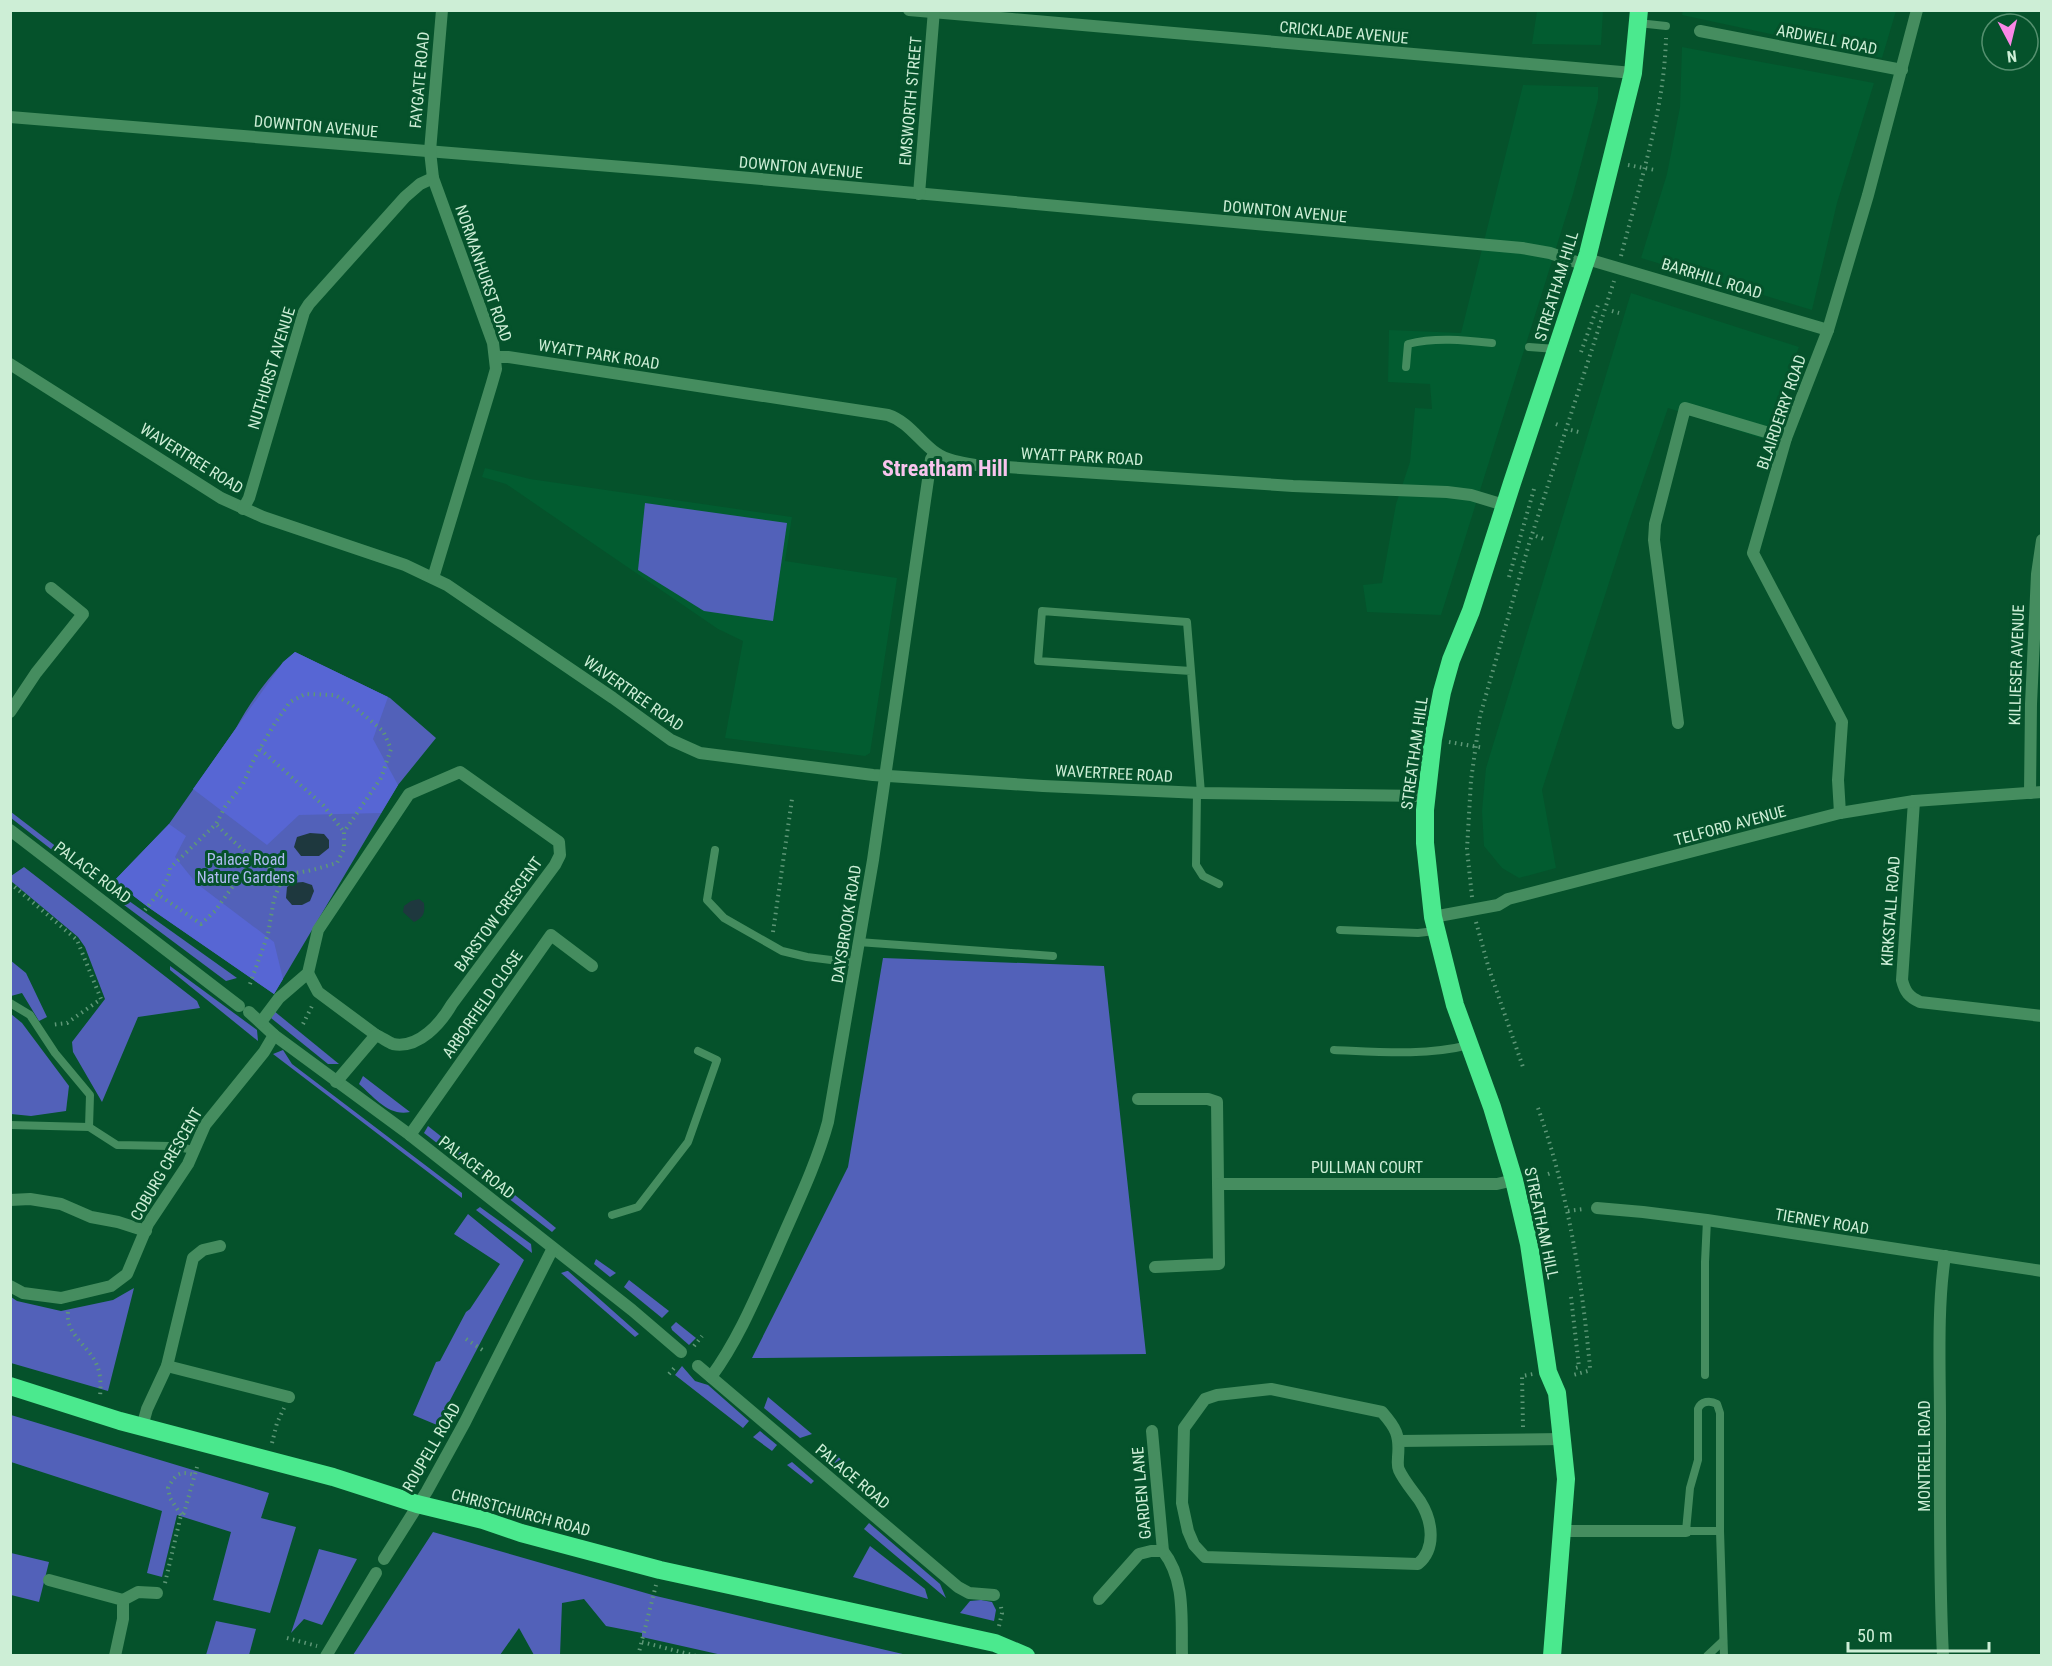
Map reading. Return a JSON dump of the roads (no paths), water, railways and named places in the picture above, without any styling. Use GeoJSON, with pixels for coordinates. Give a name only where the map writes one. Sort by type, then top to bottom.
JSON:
{"type":"FeatureCollection","features":[{"type":"Feature","properties":{"kind":"highway","name":"STREATHAM HILL"},"geometry":{"type":"LineString","coordinates":[[1552,1656],[1566,1479],[1558,1393],[1548,1372],[1531,1254],[1514,1180],[1492,1107],[1444,967],[1435,924],[1425,843],[1425,796],[1442,692],[1451,660],[1471,611],[1504,505],[1586,262],[1633,73],[1639,17]]}},
{"type":"Feature","properties":{"kind":"highway","name":"CHRISTCHURCH ROAD"},"geometry":{"type":"LineString","coordinates":[[10,1386],[142,1427],[333,1477],[417,1504],[483,1520],[521,1533],[660,1570],[995,1643],[1026,1656]]}},
{"type":"Feature","properties":{"kind":"street","name":"FAYGATE ROAD"},"geometry":{"type":"LineString","coordinates":[[430,151],[442,10]]}},
{"type":"Feature","properties":{"kind":"street","name":"CRICKLADE AVENUE"},"geometry":{"type":"LineString","coordinates":[[909,10],[1633,73]]}},
{"type":"Feature","properties":{"kind":"street","name":"BLAIRDERRY ROAD"},"geometry":{"type":"LineString","coordinates":[[1840,813],[1838,780],[1842,722],[1753,553],[1786,438],[1828,330],[1917,10]]}},
{"type":"Feature","properties":{"kind":"street","name":"EMSWORTH STREET"},"geometry":{"type":"LineString","coordinates":[[919,194],[933,12]]}},
{"type":"Feature","properties":{"kind":"street","name":"ARDWELL ROAD"},"geometry":{"type":"LineString","coordinates":[[1700,31],[1902,70]]}},
{"type":"Feature","properties":{"kind":"street","name":"DOWNTON AVENUE"},"geometry":{"type":"LineString","coordinates":[[10,117],[430,151],[1522,248],[1586,262]]}},
{"type":"Feature","properties":{"kind":"street","name":"NORMANHURST ROAD"},"geometry":{"type":"LineString","coordinates":[[430,151],[433,178],[493,343],[496,357],[496,369],[433,578]]}},
{"type":"Feature","properties":{"kind":"street","name":"NUTHURST AVENUE"},"geometry":{"type":"LineString","coordinates":[[243,508],[249,498],[304,312],[405,197],[420,184],[433,178]]}},
{"type":"Feature","properties":{"kind":"street","name":"BARRHILL ROAD"},"geometry":{"type":"LineString","coordinates":[[1586,262],[1651,277],[1828,330]]}},
{"type":"Feature","properties":{"kind":"street","name":"WYATT PARK ROAD"},"geometry":{"type":"LineString","coordinates":[[496,357],[888,415],[904,423],[935,453],[956,461],[987,466],[1293,486],[1454,492],[1504,505]]}},
{"type":"Feature","properties":{"kind":"street","name":"WAVERTREE ROAD"},"geometry":{"type":"LineString","coordinates":[[10,364],[221,498],[405,566],[447,585],[684,747],[716,756],[885,776],[1199,793],[1425,796]]}},
{"type":"Feature","properties":{"kind":"street"},"geometry":{"type":"LineString","coordinates":[[1678,723],[1654,540],[1655,524],[1685,408],[1786,438]]}},
{"type":"Feature","properties":{"kind":"street","name":"DAYSBROOK ROAD"},"geometry":{"type":"LineString","coordinates":[[711,1377],[737,1333],[764,1278],[819,1155],[828,1122],[873,860],[931,459],[935,453]]}},
{"type":"Feature","properties":{"kind":"street","name":"KILLIESER AVENUE"},"geometry":{"type":"LineString","coordinates":[[2036,793],[2031,704],[2037,574],[2042,540]]}},
{"type":"Feature","properties":{"kind":"street"},"geometry":{"type":"LineString","coordinates":[[10,712],[36,673],[83,614],[51,588]]}},
{"type":"Feature","properties":{"kind":"street","name":"BARSTOW CRESCENT"},"geometry":{"type":"LineString","coordinates":[[460,772],[559,842],[560,855],[555,865],[452,1004],[442,1021],[413,1043],[393,1044],[376,1035],[318,992],[308,973],[318,930],[409,794],[460,772]]}},
{"type":"Feature","properties":{"kind":"street","name":"TELFORD AVENUE"},"geometry":{"type":"LineString","coordinates":[[1435,924],[1474,909],[1498,905],[1508,899],[1840,813],[1914,801],[2036,793]]}},
{"type":"Feature","properties":{"kind":"street","name":"KIRKSTALL ROAD"},"geometry":{"type":"LineString","coordinates":[[1914,801],[1902,980],[1904,990],[1920,1002],[2042,1016]]}},
{"type":"Feature","properties":{"kind":"street","name":"PALACE ROAD"},"geometry":{"type":"LineString","coordinates":[[10,830],[261,1022],[274,1035],[410,1135],[684,1354]]}},
{"type":"Feature","properties":{"kind":"street","name":"ARBORFIELD CLOSE"},"geometry":{"type":"LineString","coordinates":[[410,1135],[551,935],[592,966]]}},
{"type":"Feature","properties":{"kind":"street"},"geometry":{"type":"LineString","coordinates":[[261,1022],[279,998],[308,973]]}},
{"type":"Feature","properties":{"kind":"street","name":"COBURG CRESCENT"},"geometry":{"type":"LineString","coordinates":[[10,1286],[23,1293],[61,1298],[111,1286],[127,1274],[146,1231],[188,1164],[206,1125],[264,1052],[274,1035]]}},
{"type":"Feature","properties":{"kind":"street"},"geometry":{"type":"LineString","coordinates":[[336,1082],[376,1035]]}},
{"type":"Feature","properties":{"kind":"street"},"geometry":{"type":"LineString","coordinates":[[1138,1099],[1208,1099],[1217,1102],[1219,1264],[1155,1267]]}},
{"type":"Feature","properties":{"kind":"street","name":"PULLMAN COURT"},"geometry":{"type":"LineString","coordinates":[[1219,1184],[1489,1184],[1514,1180]]}},
{"type":"Feature","properties":{"kind":"street"},"geometry":{"type":"LineString","coordinates":[[10,1200],[30,1199],[61,1204],[91,1217],[118,1222],[146,1231]]}},
{"type":"Feature","properties":{"kind":"street","name":"TIERNEY ROAD"},"geometry":{"type":"LineString","coordinates":[[1597,1208],[1707,1220],[2042,1271]]}},
{"type":"Feature","properties":{"kind":"street"},"geometry":{"type":"LineString","coordinates":[[142,1427],[147,1409],[167,1366],[193,1258],[202,1250],[220,1246]]}},
{"type":"Feature","properties":{"kind":"street","name":"ROUPELL ROAD"},"geometry":{"type":"LineString","coordinates":[[384,1559],[427,1491],[465,1422],[553,1248]]}},
{"type":"Feature","properties":{"kind":"street","name":"MONTRELL ROAD"},"geometry":{"type":"LineString","coordinates":[[1943,1656],[1940,1395],[1941,1301],[1945,1256]]}},
{"type":"Feature","properties":{"kind":"street"},"geometry":{"type":"LineString","coordinates":[[167,1366],[289,1397]]}},
{"type":"Feature","properties":{"kind":"street","name":"PALACE ROAD"},"geometry":{"type":"LineString","coordinates":[[698,1366],[957,1593],[995,1598]]}},
{"type":"Feature","properties":{"kind":"street"},"geometry":{"type":"LineString","coordinates":[[1271,1389],[1382,1412],[1394,1425],[1400,1441],[1398,1468],[1422,1504],[1430,1525],[1431,1540],[1427,1556],[1418,1564],[1205,1557],[1194,1545],[1188,1531],[1182,1503],[1184,1428],[1205,1399],[1217,1395],[1271,1389]]}},
{"type":"Feature","properties":{"kind":"street","name":"GARDEN LANE"},"geometry":{"type":"LineString","coordinates":[[1152,1431],[1163,1551],[1172,1562],[1179,1584],[1182,1656]]}},
{"type":"Feature","properties":{"kind":"street"},"geometry":{"type":"LineString","coordinates":[[1400,1441],[1562,1438]]}},
{"type":"Feature","properties":{"kind":"street"},"geometry":{"type":"LineString","coordinates":[[1562,1530],[1686,1531]]}},
{"type":"Feature","properties":{"kind":"street"},"geometry":{"type":"LineString","coordinates":[[1099,1599],[1139,1554],[1163,1551]]}},
{"type":"Feature","properties":{"kind":"street","name":"ROUPELL ROAD"},"geometry":{"type":"LineString","coordinates":[[328,1653],[376,1573]]}},
{"type":"Feature","properties":{"kind":"street"},"geometry":{"type":"LineString","coordinates":[[48,1580],[123,1600],[138,1592],[157,1593]]}},
{"type":"Feature","properties":{"kind":"street"},"geometry":{"type":"LineString","coordinates":[[115,1656],[123,1619],[123,1600]]}},
{"type":"Feature","properties":{"kind":"lane"},"geometry":{"type":"LineString","coordinates":[[1639,17],[1666,26]]}},
{"type":"Feature","properties":{"kind":"lane"},"geometry":{"type":"LineString","coordinates":[[1406,367],[1408,344],[1458,339],[1492,343]]}},
{"type":"Feature","properties":{"kind":"lane"},"geometry":{"type":"LineString","coordinates":[[1529,346],[1558,349]]}},
{"type":"Feature","properties":{"kind":"lane"},"geometry":{"type":"LineString","coordinates":[[1191,671],[1038,661],[1042,611],[1187,622],[1191,671],[1199,793],[1196,865],[1203,876],[1219,884]]}},
{"type":"Feature","properties":{"kind":"lane"},"geometry":{"type":"LineString","coordinates":[[715,850],[707,900],[724,918],[782,951],[807,957],[855,963]]}},
{"type":"Feature","properties":{"kind":"lane"},"geometry":{"type":"LineString","coordinates":[[1340,930],[1418,933],[1435,924]]}},
{"type":"Feature","properties":{"kind":"lane"},"geometry":{"type":"LineString","coordinates":[[858,942],[1053,956]]}},
{"type":"Feature","properties":{"kind":"lane"},"geometry":{"type":"LineString","coordinates":[[10,1003],[30,1015],[55,1053],[90,1095],[89,1127]]}},
{"type":"Feature","properties":{"kind":"lane"},"geometry":{"type":"LineString","coordinates":[[1334,1050],[1419,1053],[1437,1052],[1469,1045]]}},
{"type":"Feature","properties":{"kind":"lane"},"geometry":{"type":"LineString","coordinates":[[612,1215],[638,1207],[688,1143],[717,1060],[698,1051]]}},
{"type":"Feature","properties":{"kind":"lane"},"geometry":{"type":"LineString","coordinates":[[10,1125],[89,1127],[117,1145],[170,1146],[195,1150]]}},
{"type":"Feature","properties":{"kind":"lane"},"geometry":{"type":"LineString","coordinates":[[1705,1375],[1707,1220]]}},
{"type":"Feature","properties":{"kind":"lane"},"geometry":{"type":"LineString","coordinates":[[1720,1531],[1686,1531],[1690,1488],[1698,1460],[1698,1409],[1707,1402],[1717,1404],[1720,1413],[1720,1531],[1724,1656]]}},
{"type":"Feature","properties":{"kind":"lane","name":"ROUPELL ROAD"},"geometry":{"type":"LineString","coordinates":[[376,1573],[384,1559]]}},
{"type":"Feature","properties":{"kind":"lane"},"geometry":{"type":"LineString","coordinates":[[1707,1656],[1723,1641]]}},
{"type":"Feature","properties":{"kind":"district","name":"Streatham Hill"},"geometry":{"type":"Point","coordinates":[945,468]}},
{"type":"Feature","properties":{"kind":"park label","name":"Palace Road Nature Gardens"},"geometry":{"type":"Point","coordinates":[246,868]}}]}
